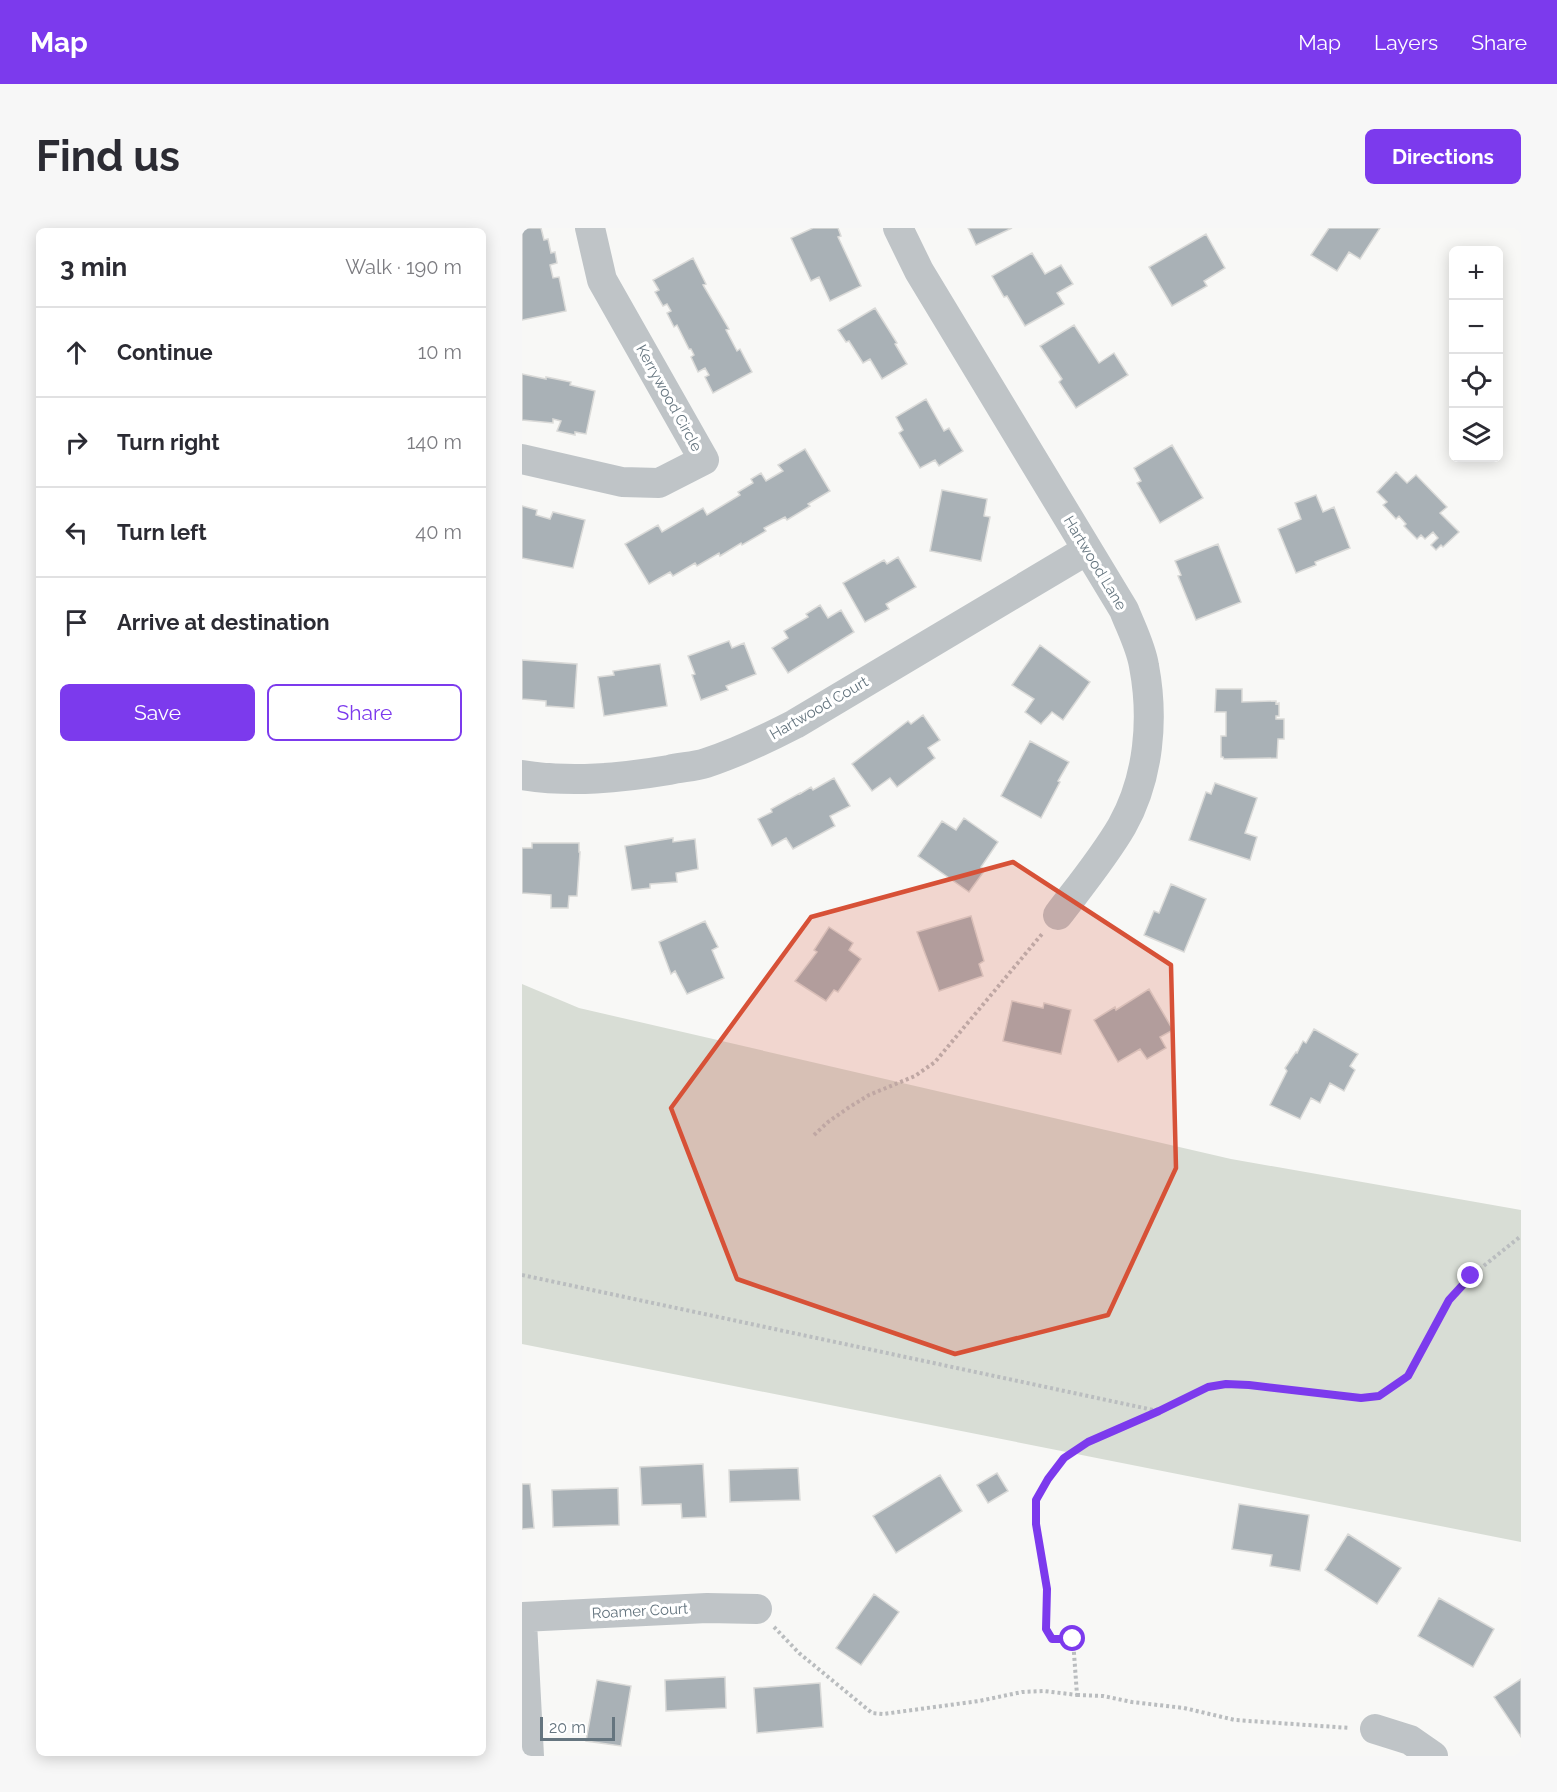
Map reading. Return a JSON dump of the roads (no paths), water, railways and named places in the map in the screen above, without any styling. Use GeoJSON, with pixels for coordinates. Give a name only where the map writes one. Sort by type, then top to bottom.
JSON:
{"type":"FeatureCollection","features":[{"type":"Feature","properties":{"kind":"street","name":"Kerrywood Circle"},"geometry":{"type":"LineString","coordinates":[[522,459],[622,482],[659,483],[704,460],[602,280],[590,228]]}},
{"type":"Feature","properties":{"kind":"street","name":"Hartwood Lane"},"geometry":{"type":"LineString","coordinates":[[898,228],[919,271],[1124,610],[1144,665],[1149,715],[1148,744],[1138,791],[1123,824],[1106,851],[1058,915]]}},
{"type":"Feature","properties":{"kind":"street","name":"Hartwood Court"},"geometry":{"type":"LineString","coordinates":[[522,775],[560,779],[634,776],[704,764],[768,738],[795,724],[1087,550]]}},
{"type":"Feature","properties":{"kind":"street","name":"Roamer Court"},"geometry":{"type":"LineString","coordinates":[[522,1617],[707,1608],[757,1610]]}},
{"type":"Feature","properties":{"kind":"street"},"geometry":{"type":"LineString","coordinates":[[522,1622],[529,1756]]}},
{"type":"Feature","properties":{"kind":"street"},"geometry":{"type":"LineString","coordinates":[[1375,1729],[1410,1740],[1433,1756]]}}]}
